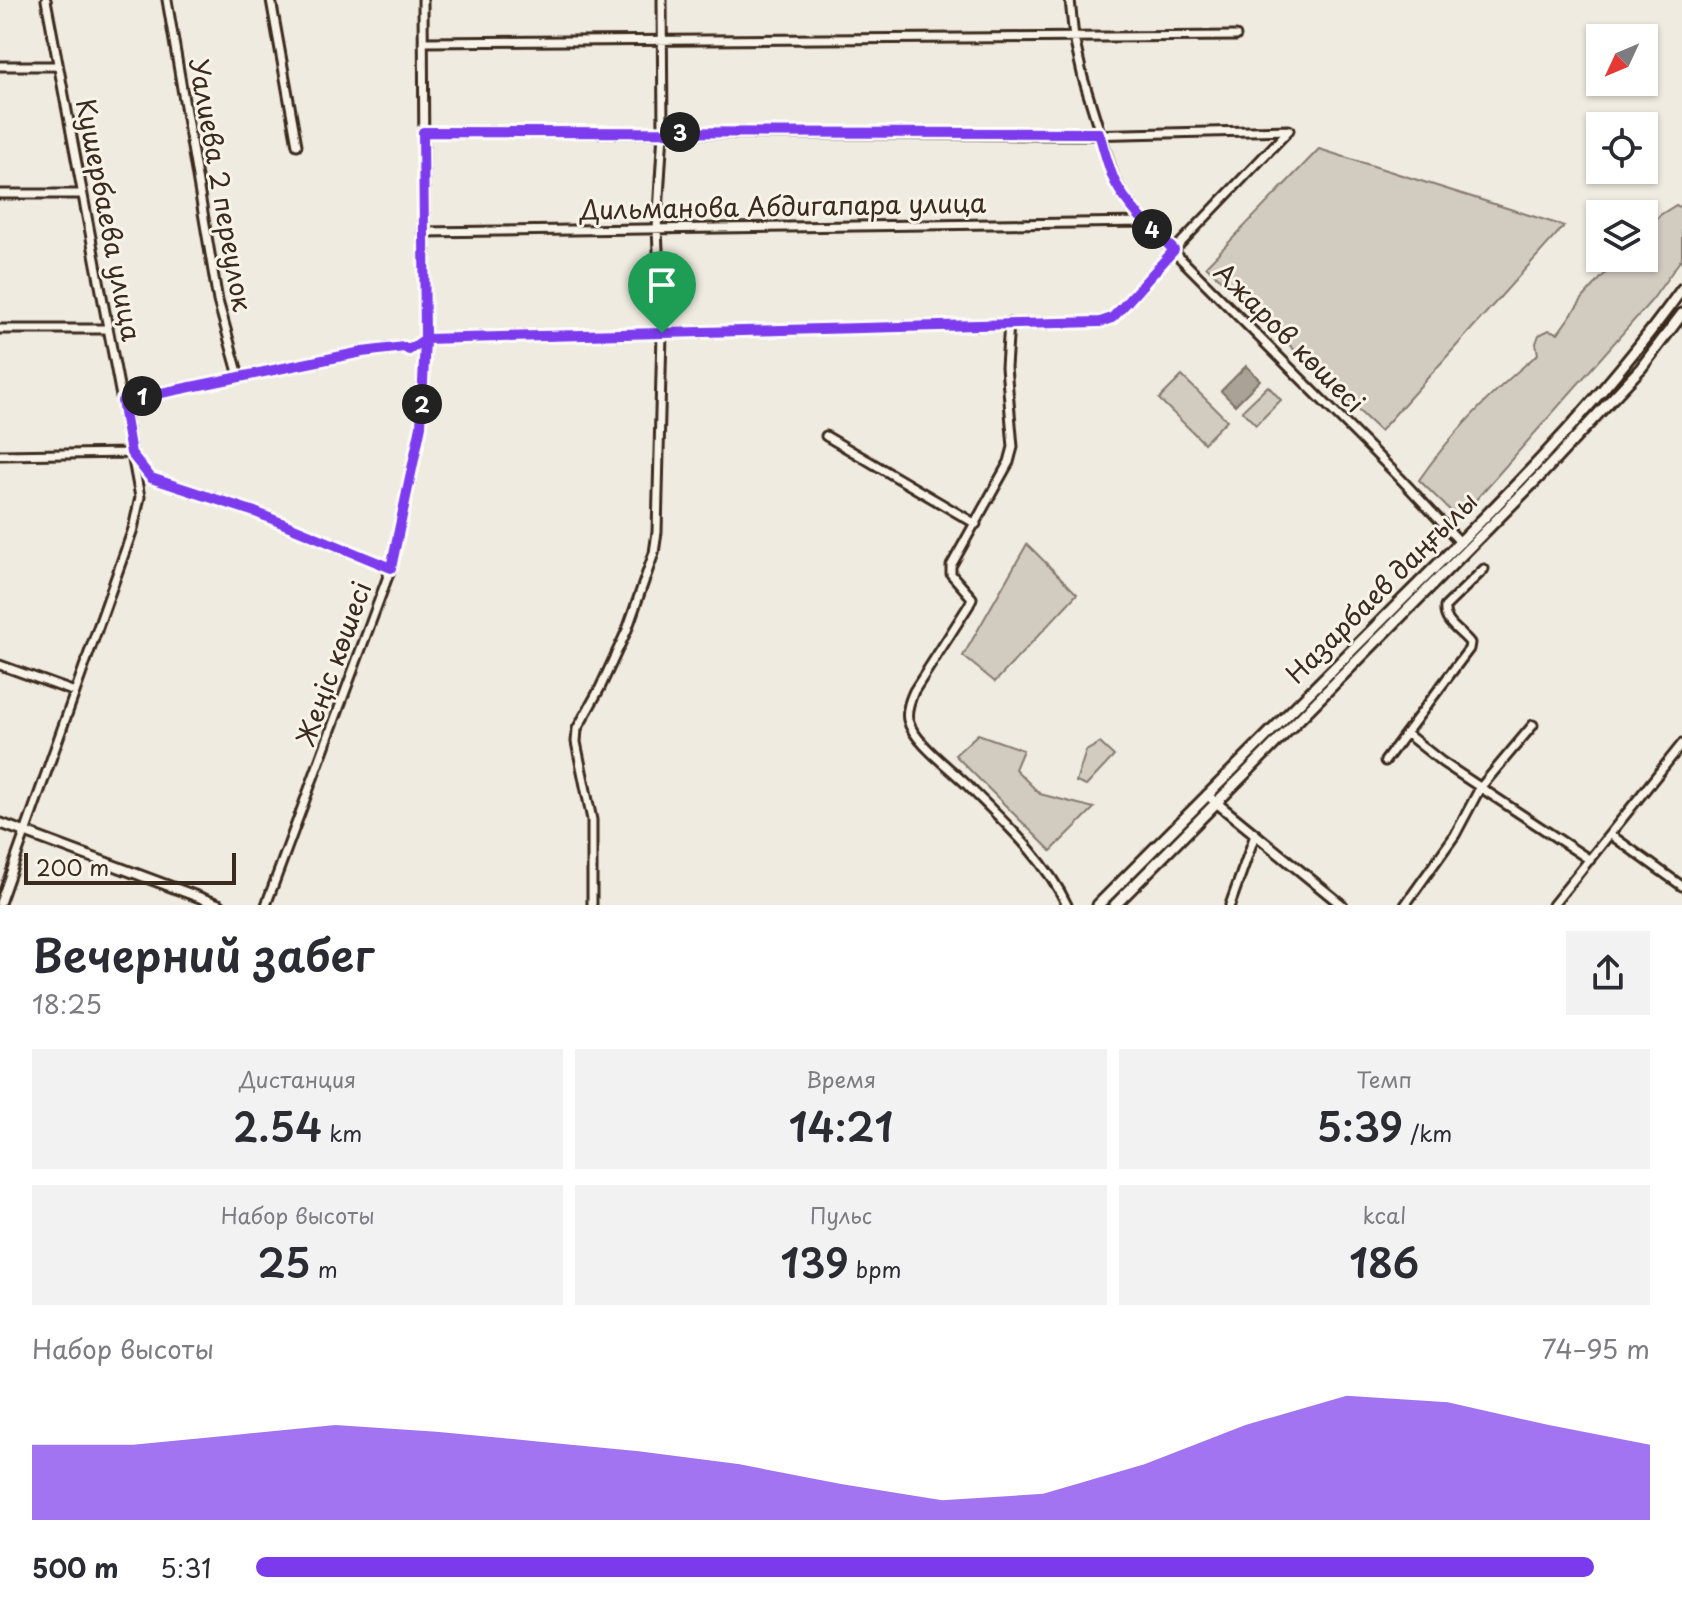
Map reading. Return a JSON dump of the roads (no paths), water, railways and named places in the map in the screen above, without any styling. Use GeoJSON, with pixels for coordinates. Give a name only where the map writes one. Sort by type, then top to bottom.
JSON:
{"type":"FeatureCollection","features":[{"type":"Feature","properties":{"kind":"main road","name":"Назарбаев даңғылы"},"geometry":{"type":"LineString","coordinates":[[1115,905],[1211,799],[1460,543],[1607,385],[1682,289]]}},
{"type":"Feature","properties":{"kind":"main road","name":"Назарбаев даңғылы"},"geometry":{"type":"LineString","coordinates":[[1098,905],[1469,550],[1641,368],[1681,317]]}},
{"type":"Feature","properties":{"kind":"street","name":"Кушербаева улица"},"geometry":{"type":"LineString","coordinates":[[1,898],[133,529],[140,497],[46,0]]}},
{"type":"Feature","properties":{"kind":"street","name":"Уалиева 2 переулок"},"geometry":{"type":"LineString","coordinates":[[167,0],[218,301],[239,376]]}},
{"type":"Feature","properties":{"kind":"street"},"geometry":{"type":"LineString","coordinates":[[271,0],[297,145]]}},
{"type":"Feature","properties":{"kind":"street","name":"Жеңіс көшесі"},"geometry":{"type":"LineString","coordinates":[[266,905],[391,568],[421,426],[425,339],[423,0]]}},
{"type":"Feature","properties":{"kind":"street"},"geometry":{"type":"LineString","coordinates":[[592,905],[592,820],[576,742],[577,729],[627,630],[654,553],[659,494],[662,333],[657,229],[663,132],[662,0]]}},
{"type":"Feature","properties":{"kind":"street","name":"Ажаров көшесі"},"geometry":{"type":"LineString","coordinates":[[1070,0],[1074,38],[1099,133],[1123,195],[1144,222],[1469,550]]}},
{"type":"Feature","properties":{"kind":"street"},"geometry":{"type":"LineString","coordinates":[[423,42],[1236,36]]}},
{"type":"Feature","properties":{"kind":"street"},"geometry":{"type":"LineString","coordinates":[[0,66],[58,66]]}},
{"type":"Feature","properties":{"kind":"street"},"geometry":{"type":"LineString","coordinates":[[122,401],[362,352],[404,347],[409,350],[425,339],[1100,322],[1112,318],[1289,130],[1099,133],[423,132]]}},
{"type":"Feature","properties":{"kind":"street"},"geometry":{"type":"LineString","coordinates":[[0,194],[82,194]]}},
{"type":"Feature","properties":{"kind":"street","name":"Дильманова Абдигапара улица"},"geometry":{"type":"LineString","coordinates":[[423,232],[1144,222]]}},
{"type":"Feature","properties":{"kind":"street"},"geometry":{"type":"LineString","coordinates":[[1009,323],[1006,367],[1013,447],[1009,462],[951,566],[951,574],[972,598],[914,691],[908,704],[908,720],[916,735],[1040,862],[1067,905]]}},
{"type":"Feature","properties":{"kind":"street"},"geometry":{"type":"LineString","coordinates":[[0,329],[108,329]]}},
{"type":"Feature","properties":{"kind":"street"},"geometry":{"type":"LineString","coordinates":[[826,436],[976,524]]}},
{"type":"Feature","properties":{"kind":"street"},"geometry":{"type":"LineString","coordinates":[[0,455],[131,453],[151,478],[255,512],[391,568]]}},
{"type":"Feature","properties":{"kind":"street"},"geometry":{"type":"LineString","coordinates":[[1385,761],[1469,649],[1470,643],[1444,614],[1445,607],[1484,569]]}},
{"type":"Feature","properties":{"kind":"street"},"geometry":{"type":"LineString","coordinates":[[0,665],[75,692]]}},
{"type":"Feature","properties":{"kind":"street"},"geometry":{"type":"LineString","coordinates":[[1405,905],[1455,835],[1480,788],[1533,725]]}},
{"type":"Feature","properties":{"kind":"street"},"geometry":{"type":"LineString","coordinates":[[1407,734],[1480,788],[1590,860]]}},
{"type":"Feature","properties":{"kind":"street"},"geometry":{"type":"LineString","coordinates":[[1553,905],[1682,744]]}},
{"type":"Feature","properties":{"kind":"street"},"geometry":{"type":"LineString","coordinates":[[1211,799],[1342,905]]}},
{"type":"Feature","properties":{"kind":"street"},"geometry":{"type":"LineString","coordinates":[[0,823],[220,905]]}},
{"type":"Feature","properties":{"kind":"street"},"geometry":{"type":"LineString","coordinates":[[1230,905],[1255,835]]}},
{"type":"Feature","properties":{"kind":"street"},"geometry":{"type":"LineString","coordinates":[[1611,835],[1682,886]]}}]}
